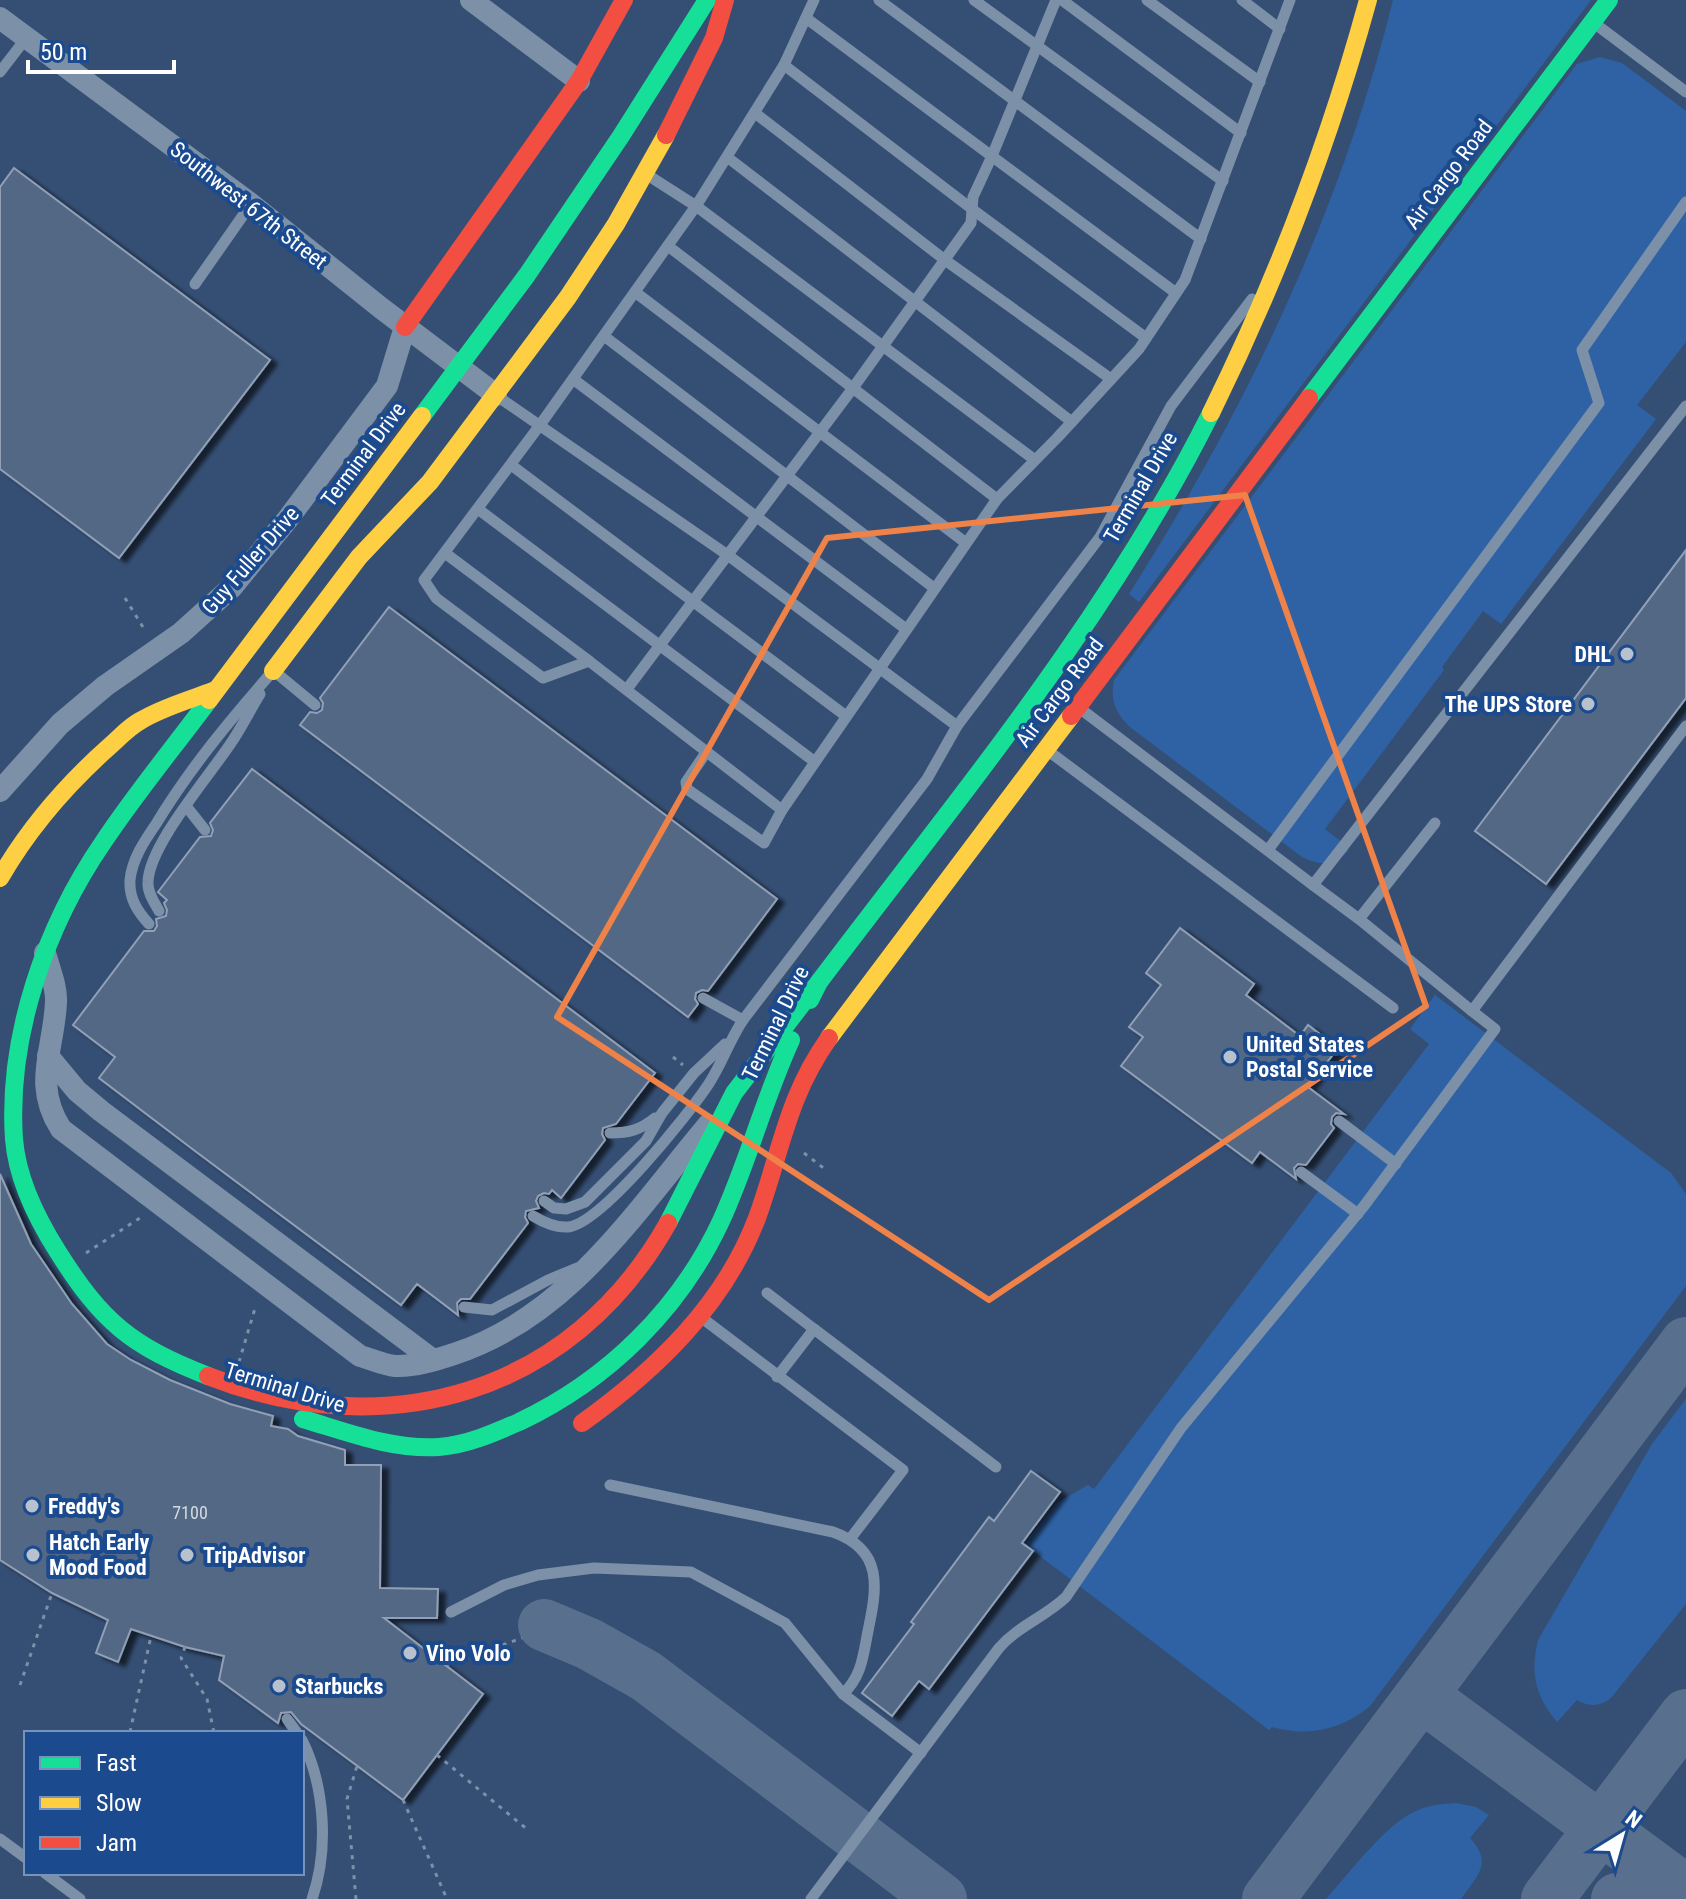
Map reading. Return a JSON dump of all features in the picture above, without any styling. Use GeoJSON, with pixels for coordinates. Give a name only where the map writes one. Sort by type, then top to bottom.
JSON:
{"type":"FeatureCollection","features":[{"type":"Feature","properties":{"kind":"main road","name":"Guy Fuller Drive"},"geometry":{"type":"LineString","coordinates":[[405,327],[579,81],[624,0]]}},
{"type":"Feature","properties":{"kind":"main road","name":"Terminal Drive"},"geometry":{"type":"LineString","coordinates":[[707,0],[575,206],[459,367],[103,842],[75,887],[44,953],[21,1040],[14,1142],[40,1223],[67,1266],[116,1327],[172,1363],[254,1394],[335,1409],[389,1410],[466,1392],[546,1355],[605,1307],[633,1277],[654,1249],[732,1097],[1051,672],[1132,552],[1218,396],[1279,264],[1316,170],[1367,1]]}},
{"type":"Feature","properties":{"kind":"main road"},"geometry":{"type":"LineString","coordinates":[[273,671],[359,557],[430,482],[568,297],[646,174],[680,110],[714,38],[725,0]]}},
{"type":"Feature","properties":{"kind":"main road","name":"Air Cargo Road"},"geometry":{"type":"LineString","coordinates":[[582,1423],[619,1398],[699,1316],[747,1241],[762,1205],[799,1086],[819,1053],[937,891],[1609,0]]}},
{"type":"Feature","properties":{"kind":"main road"},"geometry":{"type":"LineString","coordinates":[[298,580],[326,601]]}},
{"type":"Feature","properties":{"kind":"main road"},"geometry":{"type":"LineString","coordinates":[[0,878],[14,852],[46,810],[74,778],[107,748],[140,720],[216,689]]}},
{"type":"Feature","properties":{"kind":"main road","name":"Terminal Drive"},"geometry":{"type":"LineString","coordinates":[[0,1152],[39,1242],[87,1304],[130,1344],[187,1380],[249,1404],[381,1440],[411,1446],[448,1445],[486,1436],[564,1398],[620,1356],[673,1298],[703,1255],[720,1222],[779,1063],[819,982]]}},
{"type":"Feature","properties":{"kind":"street"},"geometry":{"type":"LineString","coordinates":[[471,0],[579,81]]}},
{"type":"Feature","properties":{"kind":"street","name":"Southwest 67th Street"},"geometry":{"type":"LineString","coordinates":[[0,18],[251,204],[496,395]]}},
{"type":"Feature","properties":{"kind":"street","name":"Guy Fuller Drive"},"geometry":{"type":"LineString","coordinates":[[0,791],[60,724],[105,686],[200,617],[225,594],[287,520],[387,386],[405,327]]}},
{"type":"Feature","properties":{"kind":"street"},"geometry":{"type":"LineString","coordinates":[[44,953],[57,999],[48,1056],[46,1099],[61,1129],[360,1356],[394,1366],[433,1360],[469,1349],[507,1332],[573,1284],[732,1097]]}},
{"type":"Feature","properties":{"kind":"street"},"geometry":{"type":"LineString","coordinates":[[48,1056],[77,1091],[101,1111],[433,1360]]}},
{"type":"Feature","properties":{"kind":"lane"},"geometry":{"type":"LineString","coordinates":[[589,661],[543,678],[436,598],[424,580],[511,465],[696,206],[784,65],[814,0]]}},
{"type":"Feature","properties":{"kind":"lane"},"geometry":{"type":"LineString","coordinates":[[879,0],[1201,239]]}},
{"type":"Feature","properties":{"kind":"lane"},"geometry":{"type":"LineString","coordinates":[[974,0],[1223,181]]}},
{"type":"Feature","properties":{"kind":"lane"},"geometry":{"type":"LineString","coordinates":[[627,689],[884,347],[971,223],[973,197],[1059,0],[1241,133]]}},
{"type":"Feature","properties":{"kind":"lane"},"geometry":{"type":"LineString","coordinates":[[1147,0],[1260,82]]}},
{"type":"Feature","properties":{"kind":"lane"},"geometry":{"type":"LineString","coordinates":[[1242,0],[1280,29]]}},
{"type":"Feature","properties":{"kind":"lane"},"geometry":{"type":"LineString","coordinates":[[707,751],[686,782],[687,789],[764,843],[782,810],[997,499],[1111,379],[1146,338],[1185,280],[1290,0]]}},
{"type":"Feature","properties":{"kind":"lane"},"geometry":{"type":"LineString","coordinates":[[806,18],[1176,293]]}},
{"type":"Feature","properties":{"kind":"lane"},"geometry":{"type":"LineString","coordinates":[[1592,22],[1686,92]]}},
{"type":"Feature","properties":{"kind":"lane"},"geometry":{"type":"LineString","coordinates":[[0,72],[27,37]]}},
{"type":"Feature","properties":{"kind":"lane"},"geometry":{"type":"LineString","coordinates":[[784,65],[1146,338]]}},
{"type":"Feature","properties":{"kind":"lane"},"geometry":{"type":"LineString","coordinates":[[755,113],[945,260],[1111,379]]}},
{"type":"Feature","properties":{"kind":"lane"},"geometry":{"type":"LineString","coordinates":[[727,157],[1072,422]]}},
{"type":"Feature","properties":{"kind":"lane"},"geometry":{"type":"LineString","coordinates":[[646,174],[696,206],[1035,460]]}},
{"type":"Feature","properties":{"kind":"lane"},"geometry":{"type":"LineString","coordinates":[[1268,850],[1599,403],[1582,350],[1686,202]]}},
{"type":"Feature","properties":{"kind":"lane"},"geometry":{"type":"LineString","coordinates":[[195,284],[251,204]]}},
{"type":"Feature","properties":{"kind":"lane"},"geometry":{"type":"LineString","coordinates":[[668,246],[997,499]]}},
{"type":"Feature","properties":{"kind":"lane"},"geometry":{"type":"LineString","coordinates":[[533,1216],[569,1227],[586,1221],[603,1208],[672,1131],[709,1084],[743,1020],[927,779],[957,726],[1100,537],[1171,406],[1279,264]]}},
{"type":"Feature","properties":{"kind":"lane"},"geometry":{"type":"LineString","coordinates":[[635,292],[966,543]]}},
{"type":"Feature","properties":{"kind":"lane"},"geometry":{"type":"LineString","coordinates":[[604,336],[934,588]]}},
{"type":"Feature","properties":{"kind":"lane"},"geometry":{"type":"LineString","coordinates":[[573,379],[906,629]]}},
{"type":"Feature","properties":{"kind":"lane"},"geometry":{"type":"LineString","coordinates":[[496,395],[729,556],[957,726]]}},
{"type":"Feature","properties":{"kind":"lane"},"geometry":{"type":"LineString","coordinates":[[1313,885],[1686,406]]}},
{"type":"Feature","properties":{"kind":"lane"},"geometry":{"type":"LineString","coordinates":[[511,465],[846,716]]}},
{"type":"Feature","properties":{"kind":"lane"},"geometry":{"type":"LineString","coordinates":[[478,509],[815,762]]}},
{"type":"Feature","properties":{"kind":"lane"},"geometry":{"type":"LineString","coordinates":[[445,553],[782,810]]}},
{"type":"Feature","properties":{"kind":"lane"},"geometry":{"type":"LineString","coordinates":[[273,671],[315,705]]}},
{"type":"Feature","properties":{"kind":"lane"},"geometry":{"type":"LineString","coordinates":[[159,911],[148,890],[149,872],[169,831],[233,741],[273,671]]}},
{"type":"Feature","properties":{"kind":"lane"},"geometry":{"type":"LineString","coordinates":[[149,924],[137,911],[130,879],[139,851],[178,788],[219,732],[273,671]]}},
{"type":"Feature","properties":{"kind":"lane"},"geometry":{"type":"LineString","coordinates":[[811,1899],[1008,1637],[1046,1614],[1066,1597],[1181,1428],[1358,1214],[1495,1029],[1359,919],[1078,707]]}},
{"type":"Feature","properties":{"kind":"lane"},"geometry":{"type":"LineString","coordinates":[[1472,1011],[1686,726]]}},
{"type":"Feature","properties":{"kind":"lane"},"geometry":{"type":"LineString","coordinates":[[1046,749],[1393,1008]]}},
{"type":"Feature","properties":{"kind":"lane"},"geometry":{"type":"LineString","coordinates":[[186,806],[205,830]]}},
{"type":"Feature","properties":{"kind":"lane"},"geometry":{"type":"LineString","coordinates":[[1359,919],[1435,823]]}},
{"type":"Feature","properties":{"kind":"lane"},"geometry":{"type":"LineString","coordinates":[[703,998],[743,1020]]}},
{"type":"Feature","properties":{"kind":"lane"},"geometry":{"type":"LineString","coordinates":[[544,1201],[554,1208],[566,1209],[585,1202],[646,1141],[662,1113],[694,1073],[731,1038]]}},
{"type":"Feature","properties":{"kind":"lane"},"geometry":{"type":"LineString","coordinates":[[610,1133],[640,1130],[662,1113]]}},
{"type":"Feature","properties":{"kind":"lane"},"geometry":{"type":"LineString","coordinates":[[1339,1121],[1396,1164]]}},
{"type":"Feature","properties":{"kind":"lane"},"geometry":{"type":"LineString","coordinates":[[1301,1172],[1358,1214]]}},
{"type":"Feature","properties":{"kind":"lane"},"geometry":{"type":"LineString","coordinates":[[464,1307],[492,1310],[548,1280],[594,1262]]}},
{"type":"Feature","properties":{"kind":"lane"},"geometry":{"type":"LineString","coordinates":[[767,1293],[996,1467]]}},
{"type":"Feature","properties":{"kind":"lane"},"geometry":{"type":"LineString","coordinates":[[699,1316],[903,1470],[850,1539]]}},
{"type":"Feature","properties":{"kind":"lane"},"geometry":{"type":"LineString","coordinates":[[777,1377],[814,1329]]}},
{"type":"Feature","properties":{"kind":"lane"},"geometry":{"type":"LineString","coordinates":[[610,1485],[833,1532],[850,1539],[867,1558],[876,1587],[859,1677],[843,1694]]}},
{"type":"Feature","properties":{"kind":"lane"},"geometry":{"type":"LineString","coordinates":[[451,1612],[504,1585],[538,1575],[594,1568],[691,1572],[785,1623],[843,1694],[921,1753]]}},
{"type":"Feature","properties":{"kind":"lane"},"geometry":{"type":"LineString","coordinates":[[287,1719],[296,1731]]}},
{"type":"Feature","properties":{"kind":"lane"},"geometry":{"type":"LineString","coordinates":[[304,1745],[317,1776],[320,1803],[319,1861],[312,1899]]}},
{"type":"Feature","properties":{"kind":"lane"},"geometry":{"type":"LineString","coordinates":[[0,1839],[24,1857]]}},
{"type":"Feature","properties":{"kind":"lane"},"geometry":{"type":"LineString","coordinates":[[48,1875],[80,1899]]}},
{"type":"Feature","properties":{"kind":"path"},"geometry":{"type":"LineString","coordinates":[[125,598],[157,649]]}},
{"type":"Feature","properties":{"kind":"path"},"geometry":{"type":"LineString","coordinates":[[795,1146],[826,1170]]}},
{"type":"Feature","properties":{"kind":"path"},"geometry":{"type":"LineString","coordinates":[[67,1266],[139,1220]]}},
{"type":"Feature","properties":{"kind":"path"},"geometry":{"type":"LineString","coordinates":[[232,1385],[251,1316]]}},
{"type":"Feature","properties":{"kind":"path"},"geometry":{"type":"LineString","coordinates":[[20,1685],[52,1593]]}},
{"type":"Feature","properties":{"kind":"path"},"geometry":{"type":"LineString","coordinates":[[130,1731],[151,1636]]}},
{"type":"Feature","properties":{"kind":"path"},"geometry":{"type":"LineString","coordinates":[[446,1665],[522,1638]]}},
{"type":"Feature","properties":{"kind":"path"},"geometry":{"type":"LineString","coordinates":[[185,1647],[181,1658],[207,1699],[214,1731]]}},
{"type":"Feature","properties":{"kind":"path"},"geometry":{"type":"LineString","coordinates":[[437,1755],[528,1830]]}},
{"type":"Feature","properties":{"kind":"path"},"geometry":{"type":"LineString","coordinates":[[356,1899],[347,1799],[357,1766]]}},
{"type":"Feature","properties":{"kind":"path"},"geometry":{"type":"LineString","coordinates":[[403,1800],[447,1899]]}},
{"type":"Feature","properties":{"kind":"highlighted area"},"geometry":{"type":"Polygon","coordinates":[[[1245,495],[1426,1006],[989,1300],[557,1017],[827,538],[1245,495]]]}},
{"type":"Feature","properties":{"kind":"shaded area"},"geometry":{"type":"Polygon","coordinates":[[[1393,0],[1591,0],[1139,602],[1129,594],[1172,525],[1250,382],[1317,233],[1346,157],[1393,0]]]}},
{"type":"Feature","properties":{"kind":"shaded area"},"geometry":{"type":"Polygon","coordinates":[[[1600,57],[1622,63],[1686,111],[1686,342],[1637,405],[1656,419],[1501,624],[1483,611],[1442,667],[1444,670],[1325,829],[1347,846],[1348,851],[1332,862],[1309,860],[1130,727],[1115,705],[1114,680],[1577,64],[1600,57]]]}},
{"type":"Feature","properties":{"kind":"shaded area"},"geometry":{"type":"Polygon","coordinates":[[[1435,995],[1671,1173],[1686,1194],[1686,1286],[1370,1706],[1348,1721],[1324,1729],[1299,1731],[1272,1727],[1269,1730],[1024,1544],[1058,1502],[1088,1485],[1094,1489],[1429,1044],[1410,1029],[1435,995]]]}},
{"type":"Feature","properties":{"kind":"shaded area"},"geometry":{"type":"Polygon","coordinates":[[[1686,1399],[1686,1604],[1611,1698],[1594,1705],[1577,1700],[1557,1722],[1536,1684],[1534,1663],[1538,1640],[1652,1444],[1686,1399]]]}},
{"type":"Feature","properties":{"kind":"shaded area"},"geometry":{"type":"Polygon","coordinates":[[[1456,1803],[1476,1807],[1489,1815],[1470,1838],[1482,1862],[1477,1876],[1461,1899],[1326,1899],[1379,1839],[1403,1818],[1424,1808],[1456,1803]]]}},
{"type":"Feature","properties":{"kind":"building"},"geometry":{"type":"Polygon","coordinates":[[[14,168],[270,360],[119,558],[0,469],[0,187],[14,168]]]}},
{"type":"Feature","properties":{"kind":"building"},"geometry":{"type":"Polygon","coordinates":[[[1686,550],[1686,698],[1546,884],[1475,831],[1686,550]]]}},
{"type":"Feature","properties":{"kind":"building"},"geometry":{"type":"Polygon","coordinates":[[[389,607],[777,899],[708,991],[696,993],[698,1004],[688,1017],[300,725],[310,712],[322,710],[320,698],[389,607]]]}},
{"type":"Feature","properties":{"kind":"building"},"geometry":{"type":"Polygon","coordinates":[[[252,769],[655,1073],[616,1124],[603,1128],[605,1140],[561,1198],[552,1190],[549,1194],[538,1196],[536,1201],[539,1208],[526,1211],[528,1223],[470,1299],[461,1299],[457,1303],[458,1315],[417,1284],[401,1305],[195,1151],[99,1078],[115,1057],[73,1025],[144,931],[154,931],[156,919],[166,916],[164,903],[167,900],[158,892],[200,837],[211,836],[213,830],[210,823],[252,769]]]}},
{"type":"Feature","properties":{"kind":"building","name":"United States Postal Service"},"geometry":{"type":"Polygon","coordinates":[[[1180,928],[1254,984],[1246,995],[1300,1036],[1308,1025],[1338,1048],[1308,1087],[1344,1114],[1336,1113],[1332,1117],[1334,1128],[1306,1165],[1298,1164],[1294,1168],[1296,1179],[1260,1152],[1252,1163],[1121,1066],[1143,1037],[1129,1027],[1161,985],[1146,973],[1180,928]]]}},
{"type":"Feature","properties":{"kind":"building"},"geometry":{"type":"Polygon","coordinates":[[[0,1174],[31,1244],[72,1304],[107,1344],[170,1380],[230,1404],[273,1416],[271,1426],[345,1450],[345,1465],[381,1465],[380,1588],[438,1589],[437,1618],[384,1618],[483,1694],[403,1800],[301,1724],[291,1712],[281,1713],[278,1723],[219,1680],[224,1656],[131,1629],[118,1662],[96,1653],[108,1620],[52,1593],[0,1560],[0,1174]]]}},
{"type":"Feature","properties":{"kind":"building"},"geometry":{"type":"Polygon","coordinates":[[[1031,1471],[1060,1492],[1022,1543],[1033,1551],[929,1689],[919,1681],[892,1716],[862,1693],[989,1517],[994,1521],[1031,1471]]]}},
{"type":"Feature","properties":{"kind":"taxiway"},"geometry":{"type":"LineString","coordinates":[[1268,1899],[1686,1343]]}},
{"type":"Feature","properties":{"kind":"taxiway"},"geometry":{"type":"LineString","coordinates":[[544,1625],[589,1644],[646,1676],[941,1899]]}},
{"type":"Feature","properties":{"kind":"taxiway"},"geometry":{"type":"LineString","coordinates":[[1422,1696],[1686,1891]]}},
{"type":"Feature","properties":{"kind":"taxiway"},"geometry":{"type":"LineString","coordinates":[[1547,1899],[1686,1715]]}},
{"type":"Feature","properties":{"kind":"taxiway"},"geometry":{"type":"LineString","coordinates":[[1617,1899],[1662,1899]]}},
{"type":"Feature","properties":{"kind":"traffic: fast"},"geometry":{"type":"LineString","coordinates":[[422,416],[527,275],[621,136],[707,0]]}},
{"type":"Feature","properties":{"kind":"traffic: fast"},"geometry":{"type":"LineString","coordinates":[[1309,398],[1609,0]]}},
{"type":"Feature","properties":{"kind":"traffic: fast"},"geometry":{"type":"LineString","coordinates":[[810,1000],[819,982],[977,776],[1078,635],[1126,563],[1211,413]]}},
{"type":"Feature","properties":{"kind":"traffic: fast"},"geometry":{"type":"LineString","coordinates":[[208,1376],[138,1342],[104,1314],[74,1276],[29,1198],[16,1154],[13,1100],[24,1022],[48,945],[64,909],[116,823],[209,700]]}},
{"type":"Feature","properties":{"kind":"traffic: fast"},"geometry":{"type":"LineString","coordinates":[[668,1223],[734,1093],[819,982]]}},
{"type":"Feature","properties":{"kind":"traffic: fast"},"geometry":{"type":"LineString","coordinates":[[303,1419],[387,1443],[449,1446],[480,1438],[519,1422],[552,1405],[611,1363],[663,1312],[704,1253],[731,1199],[791,1040]]}},
{"type":"Feature","properties":{"kind":"traffic: slow"},"geometry":{"type":"LineString","coordinates":[[1211,413],[1258,312],[1300,210],[1368,0]]}},
{"type":"Feature","properties":{"kind":"traffic: slow"},"geometry":{"type":"LineString","coordinates":[[273,671],[359,557],[430,482],[568,297],[616,224],[666,135]]}},
{"type":"Feature","properties":{"kind":"traffic: slow"},"geometry":{"type":"LineString","coordinates":[[209,700],[422,416]]}},
{"type":"Feature","properties":{"kind":"traffic: slow"},"geometry":{"type":"LineString","coordinates":[[0,878],[50,807],[125,732],[158,712],[215,690]]}},
{"type":"Feature","properties":{"kind":"traffic: slow"},"geometry":{"type":"LineString","coordinates":[[829,1038],[1071,716]]}},
{"type":"Feature","properties":{"kind":"traffic: jam"},"geometry":{"type":"LineString","coordinates":[[405,327],[579,81],[624,0]]}},
{"type":"Feature","properties":{"kind":"traffic: jam"},"geometry":{"type":"LineString","coordinates":[[666,135],[714,38],[725,0]]}},
{"type":"Feature","properties":{"kind":"traffic: jam"},"geometry":{"type":"LineString","coordinates":[[1071,716],[1309,398]]}},
{"type":"Feature","properties":{"kind":"traffic: jam"},"geometry":{"type":"LineString","coordinates":[[582,1423],[661,1358],[707,1307],[726,1279],[757,1218],[794,1103],[829,1038]]}},
{"type":"Feature","properties":{"kind":"traffic: jam"},"geometry":{"type":"LineString","coordinates":[[208,1376],[275,1397],[342,1406],[407,1404],[469,1390],[527,1365],[580,1329],[628,1282],[668,1223]]}},
{"type":"Feature","properties":{"kind":"place","name":"DHL"},"geometry":{"type":"Point","coordinates":[1627,654]}},
{"type":"Feature","properties":{"kind":"place","name":"The UPS Store"},"geometry":{"type":"Point","coordinates":[1588,704]}},
{"type":"Feature","properties":{"kind":"place","name":"United States Postal Service"},"geometry":{"type":"Point","coordinates":[1230,1057]}},
{"type":"Feature","properties":{"kind":"place","name":"Freddy's"},"geometry":{"type":"Point","coordinates":[32,1506]}},
{"type":"Feature","properties":{"kind":"place","name":"Hatch Early Mood Food"},"geometry":{"type":"Point","coordinates":[33,1555]}},
{"type":"Feature","properties":{"kind":"place","name":"TripAdvisor"},"geometry":{"type":"Point","coordinates":[187,1555]}},
{"type":"Feature","properties":{"kind":"place","name":"Vino Volo"},"geometry":{"type":"Point","coordinates":[410,1653]}},
{"type":"Feature","properties":{"kind":"place","name":"Starbucks"},"geometry":{"type":"Point","coordinates":[279,1686]}}]}
